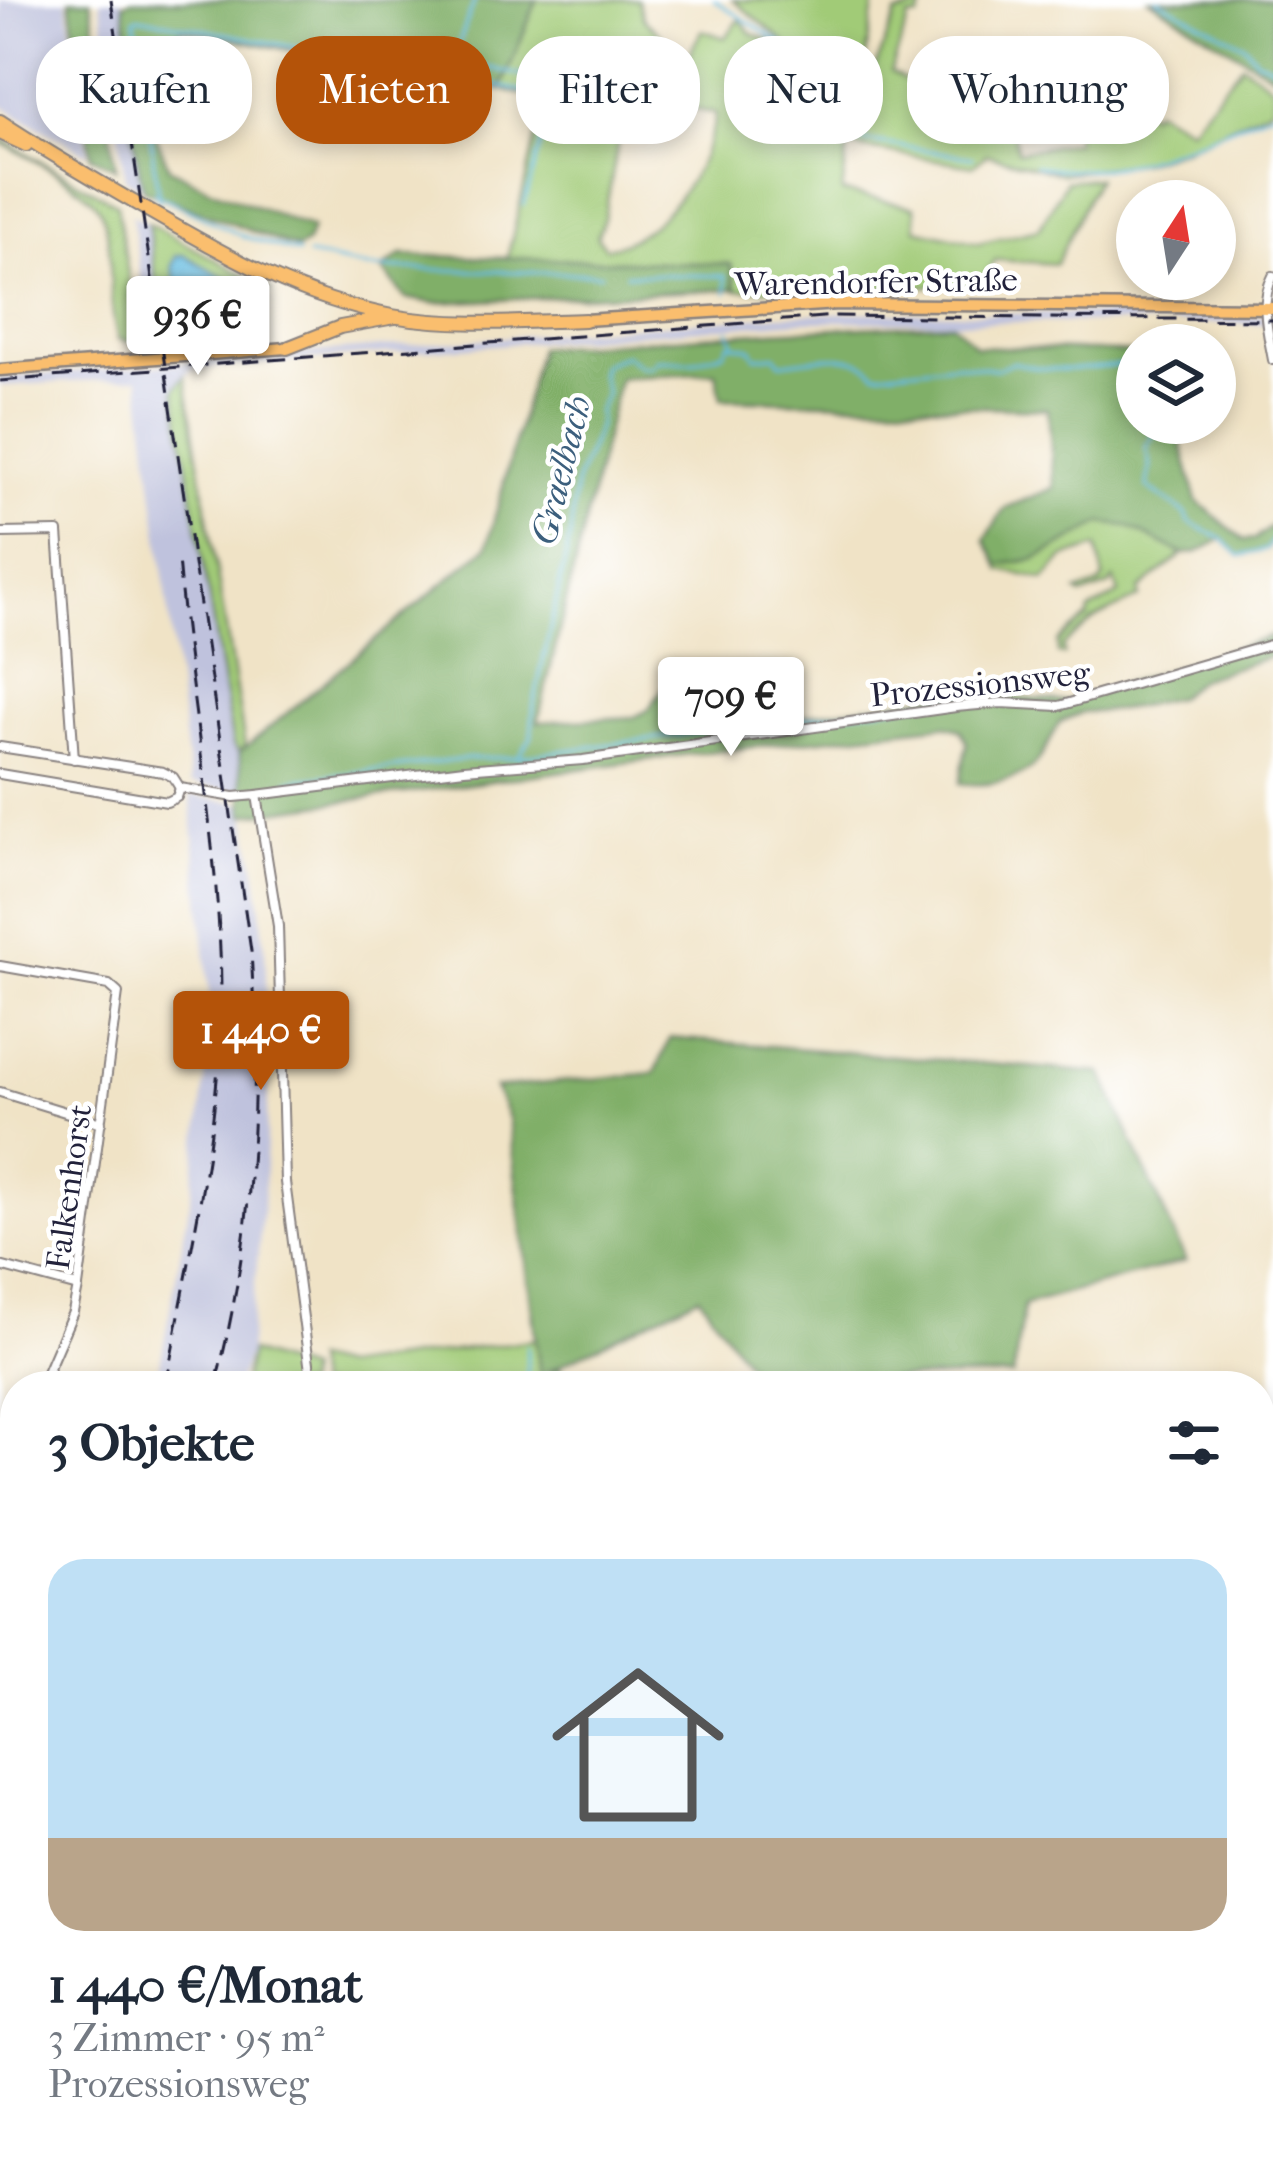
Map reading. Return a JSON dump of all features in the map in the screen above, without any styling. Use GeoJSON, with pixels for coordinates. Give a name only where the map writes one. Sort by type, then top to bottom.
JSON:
{"type":"FeatureCollection","features":[{"type":"Feature","properties":{"kind":"highway"},"geometry":{"type":"LineString","coordinates":[[0,121],[50,154],[295,289],[396,317]]}},
{"type":"Feature","properties":{"kind":"highway"},"geometry":{"type":"LineString","coordinates":[[0,133],[50,154]]}},
{"type":"Feature","properties":{"kind":"highway"},"geometry":{"type":"LineString","coordinates":[[287,348],[340,327],[396,317]]}},
{"type":"Feature","properties":{"kind":"highway","name":"Warendorfer Straße"},"geometry":{"type":"LineString","coordinates":[[396,317],[481,323],[585,320]]}},
{"type":"Feature","properties":{"kind":"main road","name":"Warendorfer Straße"},"geometry":{"type":"LineString","coordinates":[[585,320],[838,304],[1269,308]]}},
{"type":"Feature","properties":{"kind":"main road"},"geometry":{"type":"LineString","coordinates":[[0,370],[287,348]]}},
{"type":"Feature","properties":{"kind":"street"},"geometry":{"type":"LineString","coordinates":[[1273,276],[1266,291],[1273,360]]}},
{"type":"Feature","properties":{"kind":"street"},"geometry":{"type":"LineString","coordinates":[[0,533],[58,532],[74,759]]}},
{"type":"Feature","properties":{"kind":"street","name":"Prozessionsweg"},"geometry":{"type":"LineString","coordinates":[[0,747],[163,772],[180,788],[234,797],[464,769],[545,765],[956,707],[1060,706],[1273,644]]}},
{"type":"Feature","properties":{"kind":"street","name":"Prozessionsweg"},"geometry":{"type":"LineString","coordinates":[[0,774],[167,802],[180,788]]}},
{"type":"Feature","properties":{"kind":"street"},"geometry":{"type":"LineString","coordinates":[[257,795],[278,926],[285,1182],[310,1371]]}},
{"type":"Feature","properties":{"kind":"street","name":"Falkenhorst"},"geometry":{"type":"LineString","coordinates":[[0,966],[117,990],[78,1287],[73,1312],[47,1371]]}},
{"type":"Feature","properties":{"kind":"street"},"geometry":{"type":"LineString","coordinates":[[0,1093],[101,1123]]}},
{"type":"Feature","properties":{"kind":"street"},"geometry":{"type":"LineString","coordinates":[[0,1266],[78,1287]]}},
{"type":"Feature","properties":{"kind":"shaded area"},"geometry":{"type":"Polygon","coordinates":[[[0,0],[67,0],[72,36],[36,36],[36,125],[0,105],[0,0]]]}},
{"type":"Feature","properties":{"kind":"shaded area"},"geometry":{"type":"Polygon","coordinates":[[[100,0],[122,0],[128,36],[105,36],[100,0]]]}},
{"type":"Feature","properties":{"kind":"shaded area"},"geometry":{"type":"Polygon","coordinates":[[[120,144],[135,144],[143,190],[125,178],[120,144]]]}},
{"type":"Feature","properties":{"kind":"shaded area"},"geometry":{"type":"Polygon","coordinates":[[[132,215],[148,223],[164,337],[149,339],[132,215]]]}},
{"type":"Feature","properties":{"kind":"shaded area"},"geometry":{"type":"Polygon","coordinates":[[[864,312],[1273,316],[1273,324],[804,321],[191,369],[175,389],[233,745],[239,753],[243,781],[239,792],[190,784],[139,378],[0,386],[0,378],[864,312]]]}},
{"type":"Feature","properties":{"kind":"shaded area"},"geometry":{"type":"Polygon","coordinates":[[[190,795],[244,804],[265,947],[269,1071],[264,1194],[248,1354],[242,1371],[159,1371],[192,1189],[212,1022],[190,795]]]}},
{"type":"Feature","properties":{"kind":"green space"},"geometry":{"type":"Polygon","coordinates":[[[70,0],[91,0],[96,36],[75,36],[70,0]]]}},
{"type":"Feature","properties":{"kind":"green space"},"geometry":{"type":"Polygon","coordinates":[[[132,0],[537,0],[522,36],[516,36],[516,51],[500,90],[492,88],[492,36],[276,36],[276,47],[252,43],[252,36],[181,29],[176,36],[128,36],[123,4],[132,0]]]}},
{"type":"Feature","properties":{"kind":"green space"},"geometry":{"type":"Polygon","coordinates":[[[537,0],[638,0],[643,18],[662,36],[523,36],[537,0]]]}},
{"type":"Feature","properties":{"kind":"green space"},"geometry":{"type":"Polygon","coordinates":[[[733,0],[875,0],[869,36],[777,36],[733,0]]]}},
{"type":"Feature","properties":{"kind":"green space"},"geometry":{"type":"Polygon","coordinates":[[[1150,0],[1273,0],[1273,75],[1150,0]]]}},
{"type":"Feature","properties":{"kind":"green space"},"geometry":{"type":"Polygon","coordinates":[[[923,6],[919,17],[909,18],[891,72],[907,81],[907,144],[1016,144],[1018,152],[1064,144],[1169,144],[1169,117],[1190,128],[1242,64],[1273,86],[1273,106],[1183,149],[1142,162],[1062,174],[987,154],[973,166],[848,146],[842,192],[915,207],[916,229],[978,243],[1039,229],[1066,181],[1097,178],[1056,264],[995,260],[979,285],[737,290],[731,264],[507,259],[534,144],[618,144],[597,237],[605,248],[644,231],[678,198],[703,156],[716,114],[700,110],[702,30],[724,38],[724,144],[883,144],[883,48],[896,15],[923,6]]]}},
{"type":"Feature","properties":{"kind":"green space"},"geometry":{"type":"Polygon","coordinates":[[[740,19],[758,36],[727,36],[740,19]]]}},
{"type":"Feature","properties":{"kind":"green space"},"geometry":{"type":"Polygon","coordinates":[[[516,52],[516,93],[501,90],[516,52]]]}},
{"type":"Feature","properties":{"kind":"green space"},"geometry":{"type":"Polygon","coordinates":[[[0,138],[117,204],[138,338],[118,339],[109,245],[100,210],[69,182],[0,138]]]}},
{"type":"Feature","properties":{"kind":"green space"},"geometry":{"type":"Polygon","coordinates":[[[89,144],[112,144],[116,168],[91,156],[89,144]]]}},
{"type":"Feature","properties":{"kind":"green space"},"geometry":{"type":"Polygon","coordinates":[[[135,144],[159,144],[169,168],[312,228],[307,243],[298,249],[143,190],[135,144]]]}},
{"type":"Feature","properties":{"kind":"green space"},"geometry":{"type":"Polygon","coordinates":[[[148,223],[273,291],[247,282],[243,287],[263,300],[251,309],[205,333],[164,339],[148,223]]]}},
{"type":"Feature","properties":{"kind":"green space"},"geometry":{"type":"Polygon","coordinates":[[[401,255],[730,264],[736,289],[433,303],[405,298],[382,269],[401,255]]]}},
{"type":"Feature","properties":{"kind":"green space"},"geometry":{"type":"Polygon","coordinates":[[[952,323],[976,346],[1116,352],[1116,444],[1182,444],[1197,501],[1244,540],[1255,539],[1273,525],[1273,541],[1266,550],[1240,556],[1222,539],[1196,553],[1183,554],[1127,526],[1102,523],[1036,559],[999,565],[985,540],[1005,508],[1054,488],[1048,409],[721,399],[716,372],[619,378],[538,722],[634,717],[648,710],[674,673],[719,668],[760,722],[989,687],[1007,697],[1066,702],[1273,636],[1273,656],[1202,678],[1176,698],[1081,713],[1060,722],[1035,765],[1016,777],[992,783],[960,783],[967,742],[960,729],[945,725],[689,754],[244,815],[239,753],[487,547],[539,348],[952,323]]]}},
{"type":"Feature","properties":{"kind":"green space"},"geometry":{"type":"Polygon","coordinates":[[[185,375],[245,746],[239,753],[233,745],[175,389],[185,375]]]}},
{"type":"Feature","properties":{"kind":"green space"},"geometry":{"type":"Polygon","coordinates":[[[1102,523],[1127,526],[1183,554],[1139,590],[1140,597],[1092,621],[1063,646],[1064,655],[1058,654],[1058,642],[1089,611],[1120,593],[1114,579],[1109,586],[1081,596],[1077,592],[1104,578],[1097,547],[1064,558],[1045,580],[1001,570],[999,565],[1036,559],[1102,523]]]}},
{"type":"Feature","properties":{"kind":"green space"},"geometry":{"type":"Polygon","coordinates":[[[670,1038],[1102,1073],[1186,1261],[1024,1305],[1014,1371],[752,1371],[699,1296],[548,1371],[540,1371],[508,1118],[495,1088],[655,1073],[670,1038]]]}},
{"type":"Feature","properties":{"kind":"green space"},"geometry":{"type":"Polygon","coordinates":[[[538,1339],[540,1371],[314,1371],[313,1360],[342,1367],[538,1339]]]}},
{"type":"Feature","properties":{"kind":"green space"},"geometry":{"type":"Polygon","coordinates":[[[250,1352],[307,1371],[246,1371],[250,1352]]]}},
{"type":"Feature","properties":{"kind":"water"},"geometry":{"type":"Polygon","coordinates":[[[184,255],[231,282],[218,305],[186,319],[172,266],[176,256],[184,255]]]}},
{"type":"Feature","properties":{"kind":"waterway"},"geometry":{"type":"LineString","coordinates":[[475,0],[453,59],[516,74]]}},
{"type":"Feature","properties":{"kind":"waterway"},"geometry":{"type":"LineString","coordinates":[[714,0],[770,36]]}},
{"type":"Feature","properties":{"kind":"waterway"},"geometry":{"type":"LineString","coordinates":[[1158,0],[1245,45],[1256,59],[1273,66]]}},
{"type":"Feature","properties":{"kind":"waterway"},"geometry":{"type":"LineString","coordinates":[[159,201],[138,17],[516,90]]}},
{"type":"Feature","properties":{"kind":"waterway"},"geometry":{"type":"LineString","coordinates":[[1035,165],[1066,170],[1127,164],[1273,111]]}},
{"type":"Feature","properties":{"kind":"waterway"},"geometry":{"type":"LineString","coordinates":[[524,205],[541,144]]}},
{"type":"Feature","properties":{"kind":"waterway"},"geometry":{"type":"LineString","coordinates":[[883,144],[973,157]]}},
{"type":"Feature","properties":{"kind":"waterway"},"geometry":{"type":"LineString","coordinates":[[154,193],[242,236],[298,253]]}},
{"type":"Feature","properties":{"kind":"waterway"},"geometry":{"type":"LineString","coordinates":[[308,255],[368,268],[601,274]]}},
{"type":"Feature","properties":{"kind":"waterway"},"geometry":{"type":"LineString","coordinates":[[626,274],[725,276],[727,293]]}},
{"type":"Feature","properties":{"kind":"waterway"},"geometry":{"type":"LineString","coordinates":[[729,330],[734,343]]}},
{"type":"Feature","properties":{"kind":"waterway","name":"Graelbach"},"geometry":{"type":"LineString","coordinates":[[518,757],[531,738],[534,703],[570,537],[576,482],[606,393],[600,374],[603,364],[625,355],[640,366],[650,367],[658,360],[692,362],[724,352],[729,343],[751,348],[756,357],[775,355],[781,363],[844,358],[876,373],[955,364],[997,369],[1013,362],[1041,368],[1116,366]]}},
{"type":"Feature","properties":{"kind":"waterway","name":"Graelbach"},"geometry":{"type":"LineString","coordinates":[[1148,444],[1147,487],[1186,514],[1189,522],[1222,539],[1240,556],[1266,550],[1273,539]]}},
{"type":"Feature","properties":{"kind":"waterway"},"geometry":{"type":"LineString","coordinates":[[288,781],[518,757],[999,692]]}},
{"type":"Feature","properties":{"kind":"waterway"},"geometry":{"type":"LineString","coordinates":[[527,1346],[527,1371]]}},
{"type":"Feature","properties":{"kind":"railway"},"geometry":{"type":"LineString","coordinates":[[111,0],[251,951],[255,1061],[251,1170],[238,1278],[219,1371]]}},
{"type":"Feature","properties":{"kind":"railway"},"geometry":{"type":"LineString","coordinates":[[0,381],[836,316],[1273,320]]}},
{"type":"Feature","properties":{"kind":"railway"},"geometry":{"type":"LineString","coordinates":[[169,1371],[216,1094],[221,996],[211,833],[178,559]]}}]}
